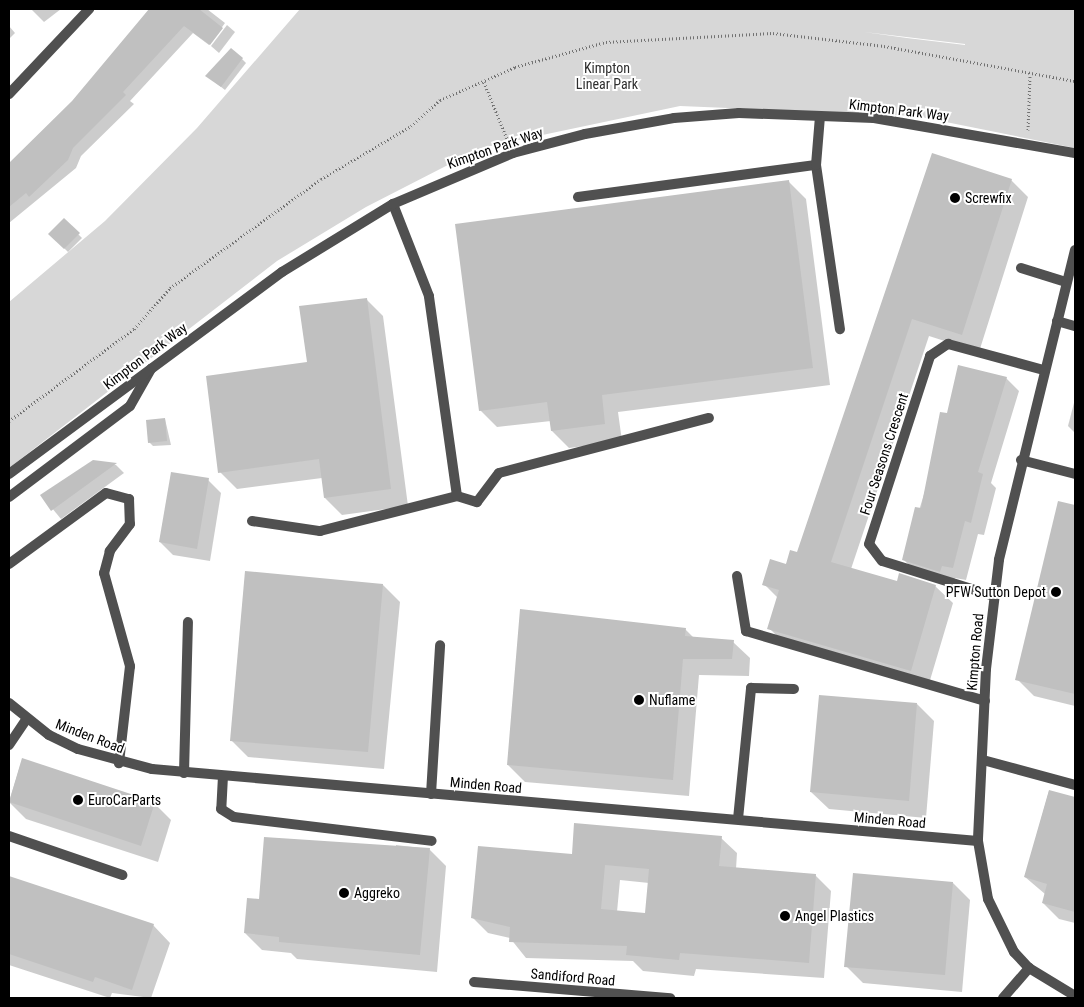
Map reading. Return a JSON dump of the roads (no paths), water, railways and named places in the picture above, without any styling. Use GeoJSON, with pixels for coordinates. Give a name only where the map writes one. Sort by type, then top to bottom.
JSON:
{"type":"FeatureCollection","features":[{"type":"Feature","properties":{"kind":"street"},"geometry":{"type":"LineString","coordinates":[[9,94],[89,9]]}},
{"type":"Feature","properties":{"kind":"street","name":"Kimpton Park Way"},"geometry":{"type":"LineString","coordinates":[[9,474],[282,272],[393,204],[513,154],[585,134],[674,118],[739,114],[874,118],[1075,153]]}},
{"type":"Feature","properties":{"kind":"street"},"geometry":{"type":"LineString","coordinates":[[820,116],[816,165],[840,329]]}},
{"type":"Feature","properties":{"kind":"street"},"geometry":{"type":"LineString","coordinates":[[578,197],[816,165]]}},
{"type":"Feature","properties":{"kind":"street"},"geometry":{"type":"LineString","coordinates":[[393,204],[429,296],[457,496]]}},
{"type":"Feature","properties":{"kind":"street","name":"Kimpton Road"},"geometry":{"type":"LineString","coordinates":[[1075,250],[1021,460],[994,596],[985,701],[978,841],[998,925],[1029,968],[1075,996]]}},
{"type":"Feature","properties":{"kind":"street"},"geometry":{"type":"LineString","coordinates":[[1020,268],[1066,282]]}},
{"type":"Feature","properties":{"kind":"street"},"geometry":{"type":"LineString","coordinates":[[1057,321],[1075,326]]}},
{"type":"Feature","properties":{"kind":"street","name":"Four Seasons Crescent"},"geometry":{"type":"LineString","coordinates":[[994,596],[882,562],[869,544],[930,356],[948,344],[1044,370]]}},
{"type":"Feature","properties":{"kind":"street"},"geometry":{"type":"LineString","coordinates":[[9,497],[130,406],[151,369]]}},
{"type":"Feature","properties":{"kind":"street"},"geometry":{"type":"LineString","coordinates":[[252,521],[320,531],[457,496],[477,502],[499,473],[709,418]]}},
{"type":"Feature","properties":{"kind":"street"},"geometry":{"type":"LineString","coordinates":[[1021,460],[1075,474]]}},
{"type":"Feature","properties":{"kind":"street"},"geometry":{"type":"LineString","coordinates":[[9,564],[106,492],[129,499],[130,524],[110,551],[104,573],[130,666],[119,763]]}},
{"type":"Feature","properties":{"kind":"street"},"geometry":{"type":"LineString","coordinates":[[736,576],[746,631],[985,701]]}},
{"type":"Feature","properties":{"kind":"street"},"geometry":{"type":"LineString","coordinates":[[184,773],[188,622]]}},
{"type":"Feature","properties":{"kind":"street"},"geometry":{"type":"LineString","coordinates":[[431,794],[440,645]]}},
{"type":"Feature","properties":{"kind":"street"},"geometry":{"type":"LineString","coordinates":[[738,820],[751,688],[794,689]]}},
{"type":"Feature","properties":{"kind":"street","name":"Minden Road"},"geometry":{"type":"LineString","coordinates":[[9,703],[26,720],[78,749],[119,763],[184,773],[978,841]]}},
{"type":"Feature","properties":{"kind":"street"},"geometry":{"type":"LineString","coordinates":[[9,745],[26,720]]}},
{"type":"Feature","properties":{"kind":"street"},"geometry":{"type":"LineString","coordinates":[[983,760],[1075,785]]}},
{"type":"Feature","properties":{"kind":"street"},"geometry":{"type":"LineString","coordinates":[[223,776],[221,809],[234,817],[432,841]]}},
{"type":"Feature","properties":{"kind":"street"},"geometry":{"type":"LineString","coordinates":[[9,836],[122,875]]}},
{"type":"Feature","properties":{"kind":"street"},"geometry":{"type":"LineString","coordinates":[[1003,998],[1029,968]]}},
{"type":"Feature","properties":{"kind":"street","name":"Sandiford Road"},"geometry":{"type":"LineString","coordinates":[[474,982],[670,998]]}},
{"type":"Feature","properties":{"kind":"place","name":"Screwfix"},"geometry":{"type":"Point","coordinates":[955,198]}},
{"type":"Feature","properties":{"kind":"place","name":"PFW Sutton Depot"},"geometry":{"type":"Point","coordinates":[1056,592]}},
{"type":"Feature","properties":{"kind":"place","name":"Nuflame"},"geometry":{"type":"Point","coordinates":[639,700]}},
{"type":"Feature","properties":{"kind":"place","name":"EuroCarParts"},"geometry":{"type":"Point","coordinates":[78,800]}},
{"type":"Feature","properties":{"kind":"place","name":"Aggreko"},"geometry":{"type":"Point","coordinates":[344,893]}},
{"type":"Feature","properties":{"kind":"place","name":"Angel Plastics"},"geometry":{"type":"Point","coordinates":[785,916]}},
{"type":"Feature","properties":{"kind":"park label","name":"Kimpton Linear Park"},"geometry":{"type":"Point","coordinates":[607,76]}}]}
